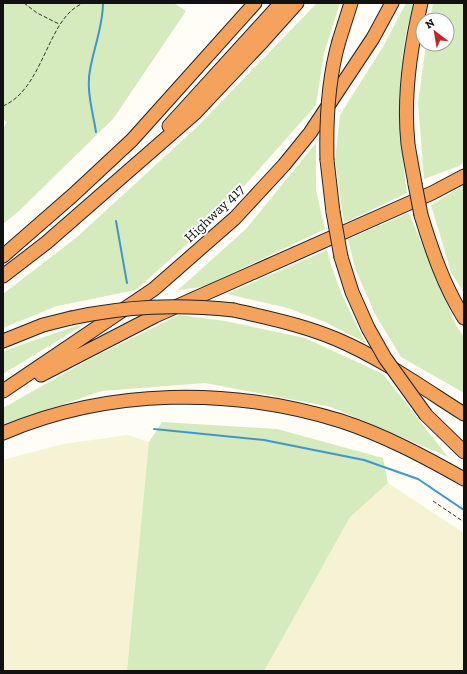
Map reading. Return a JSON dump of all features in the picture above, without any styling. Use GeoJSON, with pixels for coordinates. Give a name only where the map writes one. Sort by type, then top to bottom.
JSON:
{"type":"FeatureCollection","features":[{"type":"Feature","properties":{"kind":"highway"},"geometry":{"type":"LineString","coordinates":[[3,256],[73,195],[132,140],[255,3]]}},
{"type":"Feature","properties":{"kind":"highway"},"geometry":{"type":"LineString","coordinates":[[114,184],[281,3]]}},
{"type":"Feature","properties":{"kind":"highway"},"geometry":{"type":"LineString","coordinates":[[3,276],[46,243],[195,112],[297,3]]}},
{"type":"Feature","properties":{"kind":"highway"},"geometry":{"type":"LineString","coordinates":[[351,3],[339,41],[331,83],[326,130],[327,160],[333,212],[341,257],[352,292],[368,328],[385,358],[426,415],[464,452]]}},
{"type":"Feature","properties":{"kind":"highway","name":"Highway 417"},"geometry":{"type":"LineString","coordinates":[[3,391],[154,290],[235,218],[284,165],[310,133],[373,38],[392,3]]}},
{"type":"Feature","properties":{"kind":"highway"},"geometry":{"type":"LineString","coordinates":[[421,3],[412,41],[408,104],[408,144],[420,215],[438,267],[455,303],[464,318]]}},
{"type":"Feature","properties":{"kind":"highway"},"geometry":{"type":"LineString","coordinates":[[3,395],[155,316],[432,193],[464,176]]}},
{"type":"Feature","properties":{"kind":"highway"},"geometry":{"type":"LineString","coordinates":[[3,341],[43,325],[104,311],[143,307],[189,306],[234,310],[304,327],[336,339],[373,357],[464,414]]}},
{"type":"Feature","properties":{"kind":"highway"},"geometry":{"type":"LineString","coordinates":[[3,433],[76,409],[136,398],[212,398],[293,409],[341,422],[388,440],[464,479]]}},
{"type":"Feature","properties":{"kind":"path"},"geometry":{"type":"LineString","coordinates":[[24,3],[37,13],[60,24]]}},
{"type":"Feature","properties":{"kind":"path"},"geometry":{"type":"LineString","coordinates":[[3,106],[13,100],[33,76],[60,24],[69,12],[84,3]]}},
{"type":"Feature","properties":{"kind":"path"},"geometry":{"type":"LineString","coordinates":[[433,501],[464,522]]}},
{"type":"Feature","properties":{"kind":"shaded area"},"geometry":{"type":"Polygon","coordinates":[[[128,435],[149,442],[150,552],[133,671],[3,671],[3,460],[63,444],[128,435]]]}},
{"type":"Feature","properties":{"kind":"shaded area"},"geometry":{"type":"Polygon","coordinates":[[[388,483],[464,533],[464,671],[261,671],[352,513],[388,483]]]}},
{"type":"Feature","properties":{"kind":"green space"},"geometry":{"type":"Polygon","coordinates":[[[3,3],[174,3],[186,11],[113,119],[19,211],[3,224],[3,129],[7,122],[3,119],[3,3]]]}},
{"type":"Feature","properties":{"kind":"green space"},"geometry":{"type":"Polygon","coordinates":[[[317,3],[340,3],[324,53],[316,105],[215,219],[136,290],[57,306],[3,328],[3,294],[77,237],[196,128],[317,3]]]}},
{"type":"Feature","properties":{"kind":"green space"},"geometry":{"type":"Polygon","coordinates":[[[406,3],[414,3],[403,50],[400,97],[400,121],[407,193],[344,223],[335,161],[340,115],[384,45],[406,3]]]}},
{"type":"Feature","properties":{"kind":"green space"},"geometry":{"type":"Polygon","coordinates":[[[433,3],[464,3],[464,162],[459,166],[424,179],[418,103],[425,52],[455,52],[455,12],[431,12],[433,3]]]}},
{"type":"Feature","properties":{"kind":"green space"},"geometry":{"type":"Polygon","coordinates":[[[316,143],[316,190],[325,229],[203,287],[178,290],[246,229],[316,143]]]}},
{"type":"Feature","properties":{"kind":"green space"},"geometry":{"type":"Polygon","coordinates":[[[464,185],[464,293],[451,272],[431,205],[464,185]]]}},
{"type":"Feature","properties":{"kind":"green space"},"geometry":{"type":"Polygon","coordinates":[[[409,213],[456,325],[464,337],[464,393],[401,357],[375,314],[355,268],[348,239],[409,213]]]}},
{"type":"Feature","properties":{"kind":"green space"},"geometry":{"type":"Polygon","coordinates":[[[327,250],[334,274],[344,298],[366,343],[325,322],[288,308],[227,294],[327,250]]]}},
{"type":"Feature","properties":{"kind":"green space"},"geometry":{"type":"Polygon","coordinates":[[[179,315],[225,321],[305,338],[383,374],[448,457],[331,407],[205,383],[102,391],[3,425],[3,408],[86,361],[179,315]]]}},
{"type":"Feature","properties":{"kind":"green space"},"geometry":{"type":"Polygon","coordinates":[[[88,322],[3,374],[3,351],[88,322]]]}},
{"type":"Feature","properties":{"kind":"green space"},"geometry":{"type":"Polygon","coordinates":[[[162,422],[277,429],[383,458],[388,483],[350,517],[264,671],[127,671],[149,442],[162,422]]]}},
{"type":"Feature","properties":{"kind":"waterway"},"geometry":{"type":"LineString","coordinates":[[96,132],[90,101],[89,78],[102,20],[103,3]]}},
{"type":"Feature","properties":{"kind":"waterway"},"geometry":{"type":"LineString","coordinates":[[116,221],[127,283]]}},
{"type":"Feature","properties":{"kind":"waterway"},"geometry":{"type":"LineString","coordinates":[[154,429],[264,440],[364,460],[418,479],[464,510]]}}]}
